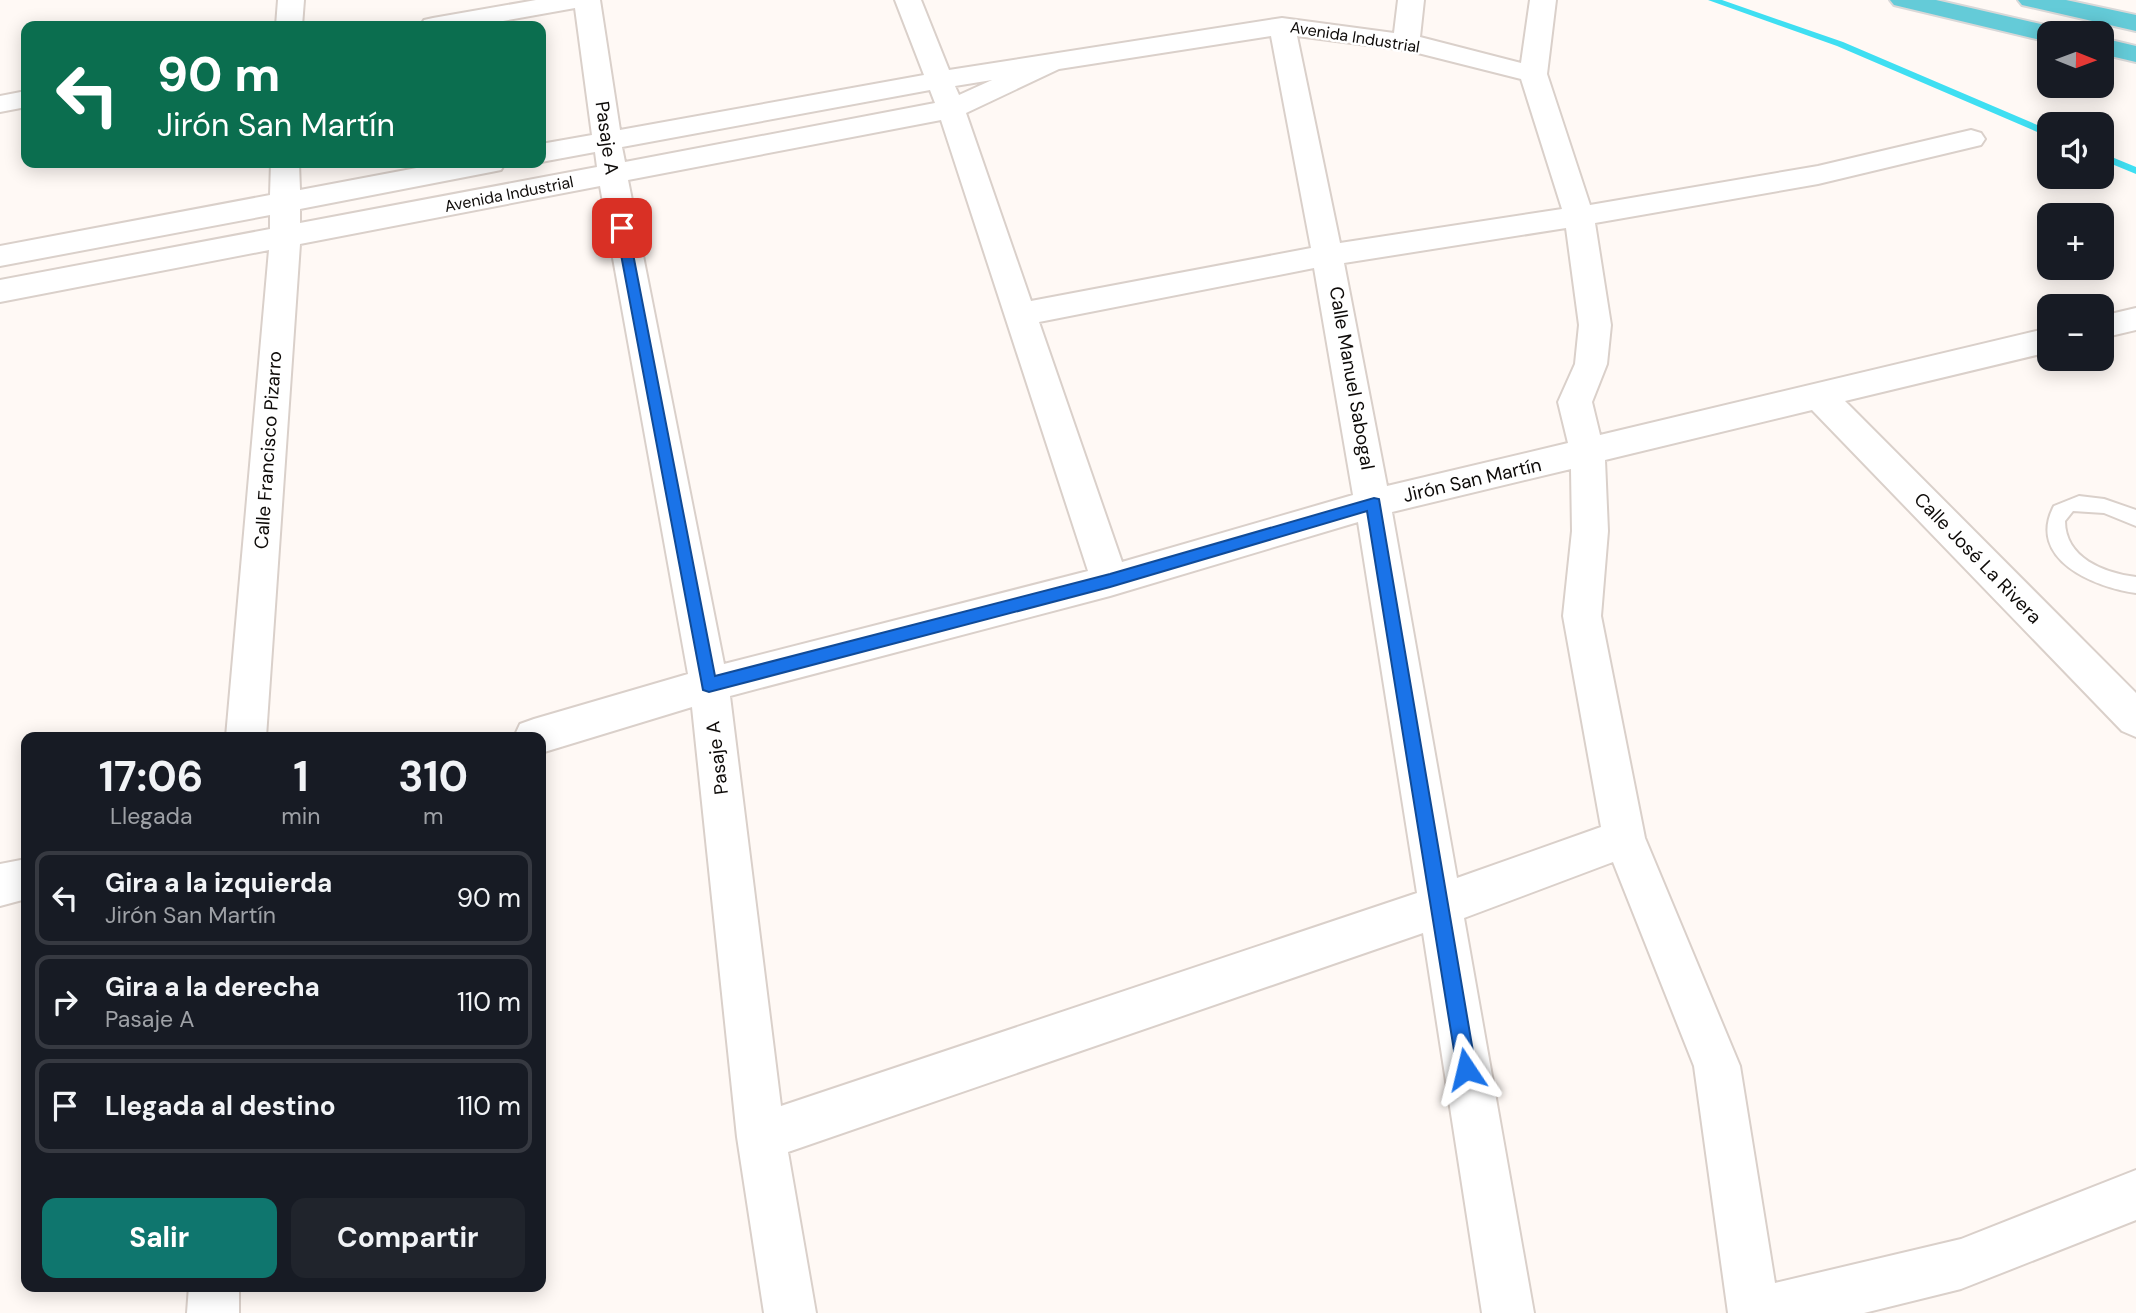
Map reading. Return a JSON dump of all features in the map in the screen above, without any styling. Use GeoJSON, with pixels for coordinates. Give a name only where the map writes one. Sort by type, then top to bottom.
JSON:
{"type":"FeatureCollection","features":[{"type":"Feature","properties":{"kind":"highway"},"geometry":{"type":"LineString","coordinates":[[1903,0],[2037,31]]}},
{"type":"Feature","properties":{"kind":"highway"},"geometry":{"type":"LineString","coordinates":[[2031,0],[2136,23]]}},
{"type":"Feature","properties":{"kind":"highway"},"geometry":{"type":"LineString","coordinates":[[2114,49],[2136,54]]}},
{"type":"Feature","properties":{"kind":"street"},"geometry":{"type":"LineString","coordinates":[[289,21],[291,0]]}},
{"type":"Feature","properties":{"kind":"street"},"geometry":{"type":"LineString","coordinates":[[461,21],[579,0]]}},
{"type":"Feature","properties":{"kind":"street","name":"Pasaje A"},"geometry":{"type":"LineString","coordinates":[[587,0],[609,157],[709,685],[761,1137],[790,1313]]}},
{"type":"Feature","properties":{"kind":"street"},"geometry":{"type":"LineString","coordinates":[[908,0],[951,109],[1110,580]]}},
{"type":"Feature","properties":{"kind":"street"},"geometry":{"type":"LineString","coordinates":[[1406,42],[1411,0]]}},
{"type":"Feature","properties":{"kind":"street"},"geometry":{"type":"LineString","coordinates":[[1543,0],[1532,74],[1578,217],[1595,325],[1591,364],[1575,402],[1588,453],[1591,531],[1582,616],[1624,838],[1717,1066],[1757,1313],[1961,1264],[2136,1195]]}},
{"type":"Feature","properties":{"kind":"street","name":"Avenida Industrial"},"geometry":{"type":"LineString","coordinates":[[0,291],[285,236],[940,80],[1282,26],[1406,42],[1532,74]]}},
{"type":"Feature","properties":{"kind":"street","name":"Calle Manuel Sabogal"},"geometry":{"type":"LineString","coordinates":[[1282,26],[1330,255],[1374,503],[1508,1313]]}},
{"type":"Feature","properties":{"kind":"street","name":"Avenida Industrial"},"geometry":{"type":"LineString","coordinates":[[546,153],[609,157],[951,109],[1051,63]]}},
{"type":"Feature","properties":{"kind":"street"},"geometry":{"type":"LineString","coordinates":[[0,104],[21,100]]}},
{"type":"Feature","properties":{"kind":"street"},"geometry":{"type":"LineString","coordinates":[[1020,314],[1330,255],[1578,217],[1818,175],[1971,139]]}},
{"type":"Feature","properties":{"kind":"street","name":"Calle Francisco Pizarro"},"geometry":{"type":"LineString","coordinates":[[247,732],[285,236],[285,168]]}},
{"type":"Feature","properties":{"kind":"street","name":"Avenida Industrial"},"geometry":{"type":"LineString","coordinates":[[0,256],[465,168]]}},
{"type":"Feature","properties":{"kind":"street"},"geometry":{"type":"LineString","coordinates":[[2114,324],[2136,319]]}},
{"type":"Feature","properties":{"kind":"street","name":"Jirón San Martín"},"geometry":{"type":"LineString","coordinates":[[546,733],[709,685],[1110,580],[1374,503],[2037,343]]}},
{"type":"Feature","properties":{"kind":"street","name":"Calle José La Rivera"},"geometry":{"type":"LineString","coordinates":[[1820,397],[2136,719]]}},
{"type":"Feature","properties":{"kind":"street"},"geometry":{"type":"LineString","coordinates":[[761,1137],[1439,906],[1624,838]]}},
{"type":"Feature","properties":{"kind":"street"},"geometry":{"type":"LineString","coordinates":[[0,885],[21,880]]}},
{"type":"Feature","properties":{"kind":"street"},"geometry":{"type":"LineString","coordinates":[[213,1313],[214,1292]]}},
{"type":"Feature","properties":{"kind":"lane"},"geometry":{"type":"LineString","coordinates":[[2136,519],[2114,508],[2077,503],[2063,509],[2056,519],[2055,533],[2063,549],[2078,564],[2098,577],[2136,585]]}},
{"type":"Feature","properties":{"kind":"waterway"},"geometry":{"type":"LineString","coordinates":[[1713,0],[1840,44],[2037,129]]}},
{"type":"Feature","properties":{"kind":"waterway"},"geometry":{"type":"LineString","coordinates":[[2114,161],[2136,171]]}},
{"type":"Feature","properties":{"kind":"route"},"geometry":{"type":"LineString","coordinates":[[622,228],[709,685],[1110,580],[1374,503],[1466,1069]]}}]}
